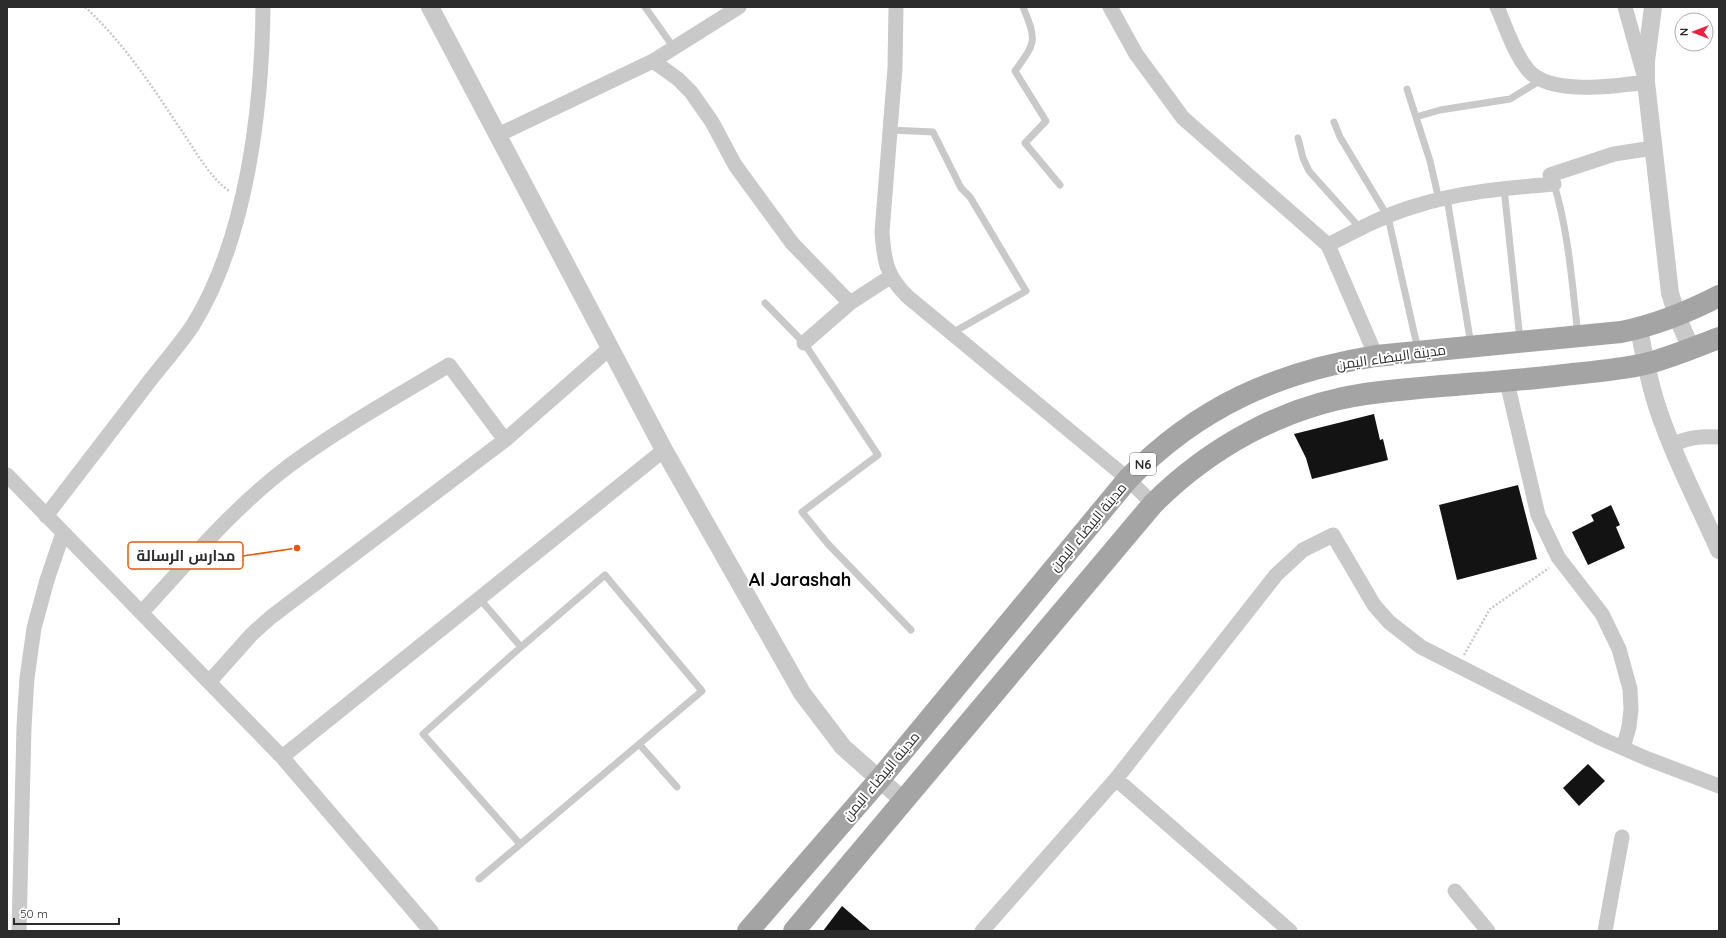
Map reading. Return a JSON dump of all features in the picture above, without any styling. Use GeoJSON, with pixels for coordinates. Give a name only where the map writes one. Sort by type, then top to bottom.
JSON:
{"type":"FeatureCollection","features":[{"type":"Feature","properties":{"kind":"main road","name":"مدينة البيضاء اليمن"},"geometry":{"type":"LineString","coordinates":[[748,931],[878,780],[1128,480],[1144,463],[1184,431],[1235,399],[1262,386],[1315,369],[1376,356],[1578,337],[1639,328],[1677,316],[1719,296]]}},
{"type":"Feature","properties":{"kind":"main road","name":"N6"},"geometry":{"type":"LineString","coordinates":[[794,931],[1153,504],[1189,471],[1231,442],[1296,412],[1364,395],[1507,382],[1645,364],[1719,338]]}},
{"type":"Feature","properties":{"kind":"street"},"geometry":{"type":"LineString","coordinates":[[46,516],[193,325],[232,242],[254,126],[259,79],[263,7]]}},
{"type":"Feature","properties":{"kind":"street"},"geometry":{"type":"LineString","coordinates":[[430,7],[664,450],[802,693],[843,747],[878,780],[903,800]]}},
{"type":"Feature","properties":{"kind":"street"},"geometry":{"type":"LineString","coordinates":[[498,135],[653,61],[739,7]]}},
{"type":"Feature","properties":{"kind":"street"},"geometry":{"type":"LineString","coordinates":[[896,7],[896,51],[882,232],[883,251],[890,277],[908,297],[1128,480],[1153,504]]}},
{"type":"Feature","properties":{"kind":"street"},"geometry":{"type":"LineString","coordinates":[[1110,7],[1136,54],[1183,118],[1328,244],[1376,356]]}},
{"type":"Feature","properties":{"kind":"street"},"geometry":{"type":"LineString","coordinates":[[1497,7],[1520,58],[1527,69],[1541,80],[1563,85],[1592,87],[1646,82]]}},
{"type":"Feature","properties":{"kind":"street"},"geometry":{"type":"LineString","coordinates":[[1624,7],[1646,82]]}},
{"type":"Feature","properties":{"kind":"street"},"geometry":{"type":"LineString","coordinates":[[1653,7],[1646,61],[1646,82],[1652,148],[1670,293],[1677,316],[1691,349]]}},
{"type":"Feature","properties":{"kind":"street"},"geometry":{"type":"LineString","coordinates":[[653,61],[678,79],[691,92],[712,122],[735,165],[792,243],[850,303]]}},
{"type":"Feature","properties":{"kind":"street"},"geometry":{"type":"LineString","coordinates":[[1328,244],[1360,228],[1410,208],[1443,199],[1504,188],[1554,184],[1550,175],[1614,154],[1652,148]]}},
{"type":"Feature","properties":{"kind":"street"},"geometry":{"type":"LineString","coordinates":[[804,343],[850,303],[890,277]]}},
{"type":"Feature","properties":{"kind":"street"},"geometry":{"type":"LineString","coordinates":[[1639,328],[1645,364],[1657,408],[1719,550]]}},
{"type":"Feature","properties":{"kind":"street"},"geometry":{"type":"LineString","coordinates":[[210,681],[252,634],[281,608],[505,440],[610,348]]}},
{"type":"Feature","properties":{"kind":"street"},"geometry":{"type":"LineString","coordinates":[[142,612],[231,517],[275,477],[322,443],[449,365],[505,440]]}},
{"type":"Feature","properties":{"kind":"street"},"geometry":{"type":"LineString","coordinates":[[1507,382],[1533,500],[1545,531],[1561,560],[1602,614],[1619,650],[1630,689],[1631,710],[1629,727],[1623,748]]}},
{"type":"Feature","properties":{"kind":"street"},"geometry":{"type":"LineString","coordinates":[[1672,445],[1685,438],[1696,436],[1719,437]]}},
{"type":"Feature","properties":{"kind":"street"},"geometry":{"type":"LineString","coordinates":[[282,757],[664,450]]}},
{"type":"Feature","properties":{"kind":"street"},"geometry":{"type":"LineString","coordinates":[[7,475],[210,681],[282,757],[431,931]]}},
{"type":"Feature","properties":{"kind":"street"},"geometry":{"type":"LineString","coordinates":[[19,931],[24,727],[27,678],[34,628],[47,580],[63,533]]}},
{"type":"Feature","properties":{"kind":"street"},"geometry":{"type":"LineString","coordinates":[[982,931],[1116,779],[1276,576],[1302,550],[1315,542],[1333,535],[1374,605],[1389,622],[1421,647],[1623,748],[1719,786]]}},
{"type":"Feature","properties":{"kind":"street"},"geometry":{"type":"LineString","coordinates":[[1116,779],[1290,931]]}},
{"type":"Feature","properties":{"kind":"street"},"geometry":{"type":"LineString","coordinates":[[1605,931],[1622,837]]}},
{"type":"Feature","properties":{"kind":"street"},"geometry":{"type":"LineString","coordinates":[[1455,891],[1488,931]]}},
{"type":"Feature","properties":{"kind":"lane"},"geometry":{"type":"LineString","coordinates":[[645,7],[674,48]]}},
{"type":"Feature","properties":{"kind":"lane"},"geometry":{"type":"LineString","coordinates":[[1023,7],[1030,24],[1034,42],[1031,50],[1015,71],[1046,121],[1025,143],[1060,186]]}},
{"type":"Feature","properties":{"kind":"lane"},"geometry":{"type":"LineString","coordinates":[[1416,117],[1440,110],[1510,99],[1541,80]]}},
{"type":"Feature","properties":{"kind":"lane"},"geometry":{"type":"LineString","coordinates":[[1407,89],[1443,199],[1472,347]]}},
{"type":"Feature","properties":{"kind":"lane"},"geometry":{"type":"LineString","coordinates":[[1334,122],[1340,138],[1388,217],[1419,352]]}},
{"type":"Feature","properties":{"kind":"lane"},"geometry":{"type":"LineString","coordinates":[[891,130],[934,132],[961,188],[970,198],[1026,291],[952,334]]}},
{"type":"Feature","properties":{"kind":"lane"},"geometry":{"type":"LineString","coordinates":[[1298,138],[1302,158],[1309,171],[1360,228]]}},
{"type":"Feature","properties":{"kind":"lane"},"geometry":{"type":"LineString","coordinates":[[1554,184],[1563,214],[1568,240],[1578,337]]}},
{"type":"Feature","properties":{"kind":"lane"},"geometry":{"type":"LineString","coordinates":[[1504,188],[1520,342]]}},
{"type":"Feature","properties":{"kind":"lane"},"geometry":{"type":"LineString","coordinates":[[765,303],[804,343],[878,455],[802,512],[828,544],[911,630]]}},
{"type":"Feature","properties":{"kind":"lane"},"geometry":{"type":"LineString","coordinates":[[479,880],[702,691],[605,575],[521,646],[423,734],[520,844]]}},
{"type":"Feature","properties":{"kind":"lane"},"geometry":{"type":"LineString","coordinates":[[479,598],[521,646]]}},
{"type":"Feature","properties":{"kind":"lane"},"geometry":{"type":"LineString","coordinates":[[639,744],[677,787]]}},
{"type":"Feature","properties":{"kind":"path"},"geometry":{"type":"LineString","coordinates":[[85,7],[102,22],[159,96],[214,177],[241,199]]}},
{"type":"Feature","properties":{"kind":"path"},"geometry":{"type":"LineString","coordinates":[[1459,666],[1490,608],[1561,560]]}},
{"type":"Feature","properties":{"kind":"building"},"geometry":{"type":"Polygon","coordinates":[[[1374,414],[1380,440],[1383,439],[1388,460],[1312,479],[1306,458],[1294,434],[1374,414]]]}},
{"type":"Feature","properties":{"kind":"building"},"geometry":{"type":"Polygon","coordinates":[[[1518,485],[1537,559],[1457,580],[1439,505],[1518,485]]]}},
{"type":"Feature","properties":{"kind":"building"},"geometry":{"type":"Polygon","coordinates":[[[1611,505],[1620,525],[1616,527],[1625,548],[1588,565],[1572,532],[1594,521],[1591,515],[1611,505]]]}},
{"type":"Feature","properties":{"kind":"building"},"geometry":{"type":"Polygon","coordinates":[[[1588,764],[1605,781],[1579,806],[1563,788],[1588,764]]]}},
{"type":"Feature","properties":{"kind":"building"},"geometry":{"type":"Polygon","coordinates":[[[842,906],[871,931],[823,931],[842,906]]]}},
{"type":"Feature","properties":{"kind":"place","name":"مدارس الرسالة"},"geometry":{"type":"Point","coordinates":[297,548]}},
{"type":"Feature","properties":{"kind":"district","name":"Al Jarashah"},"geometry":{"type":"Point","coordinates":[800,580]}}]}
